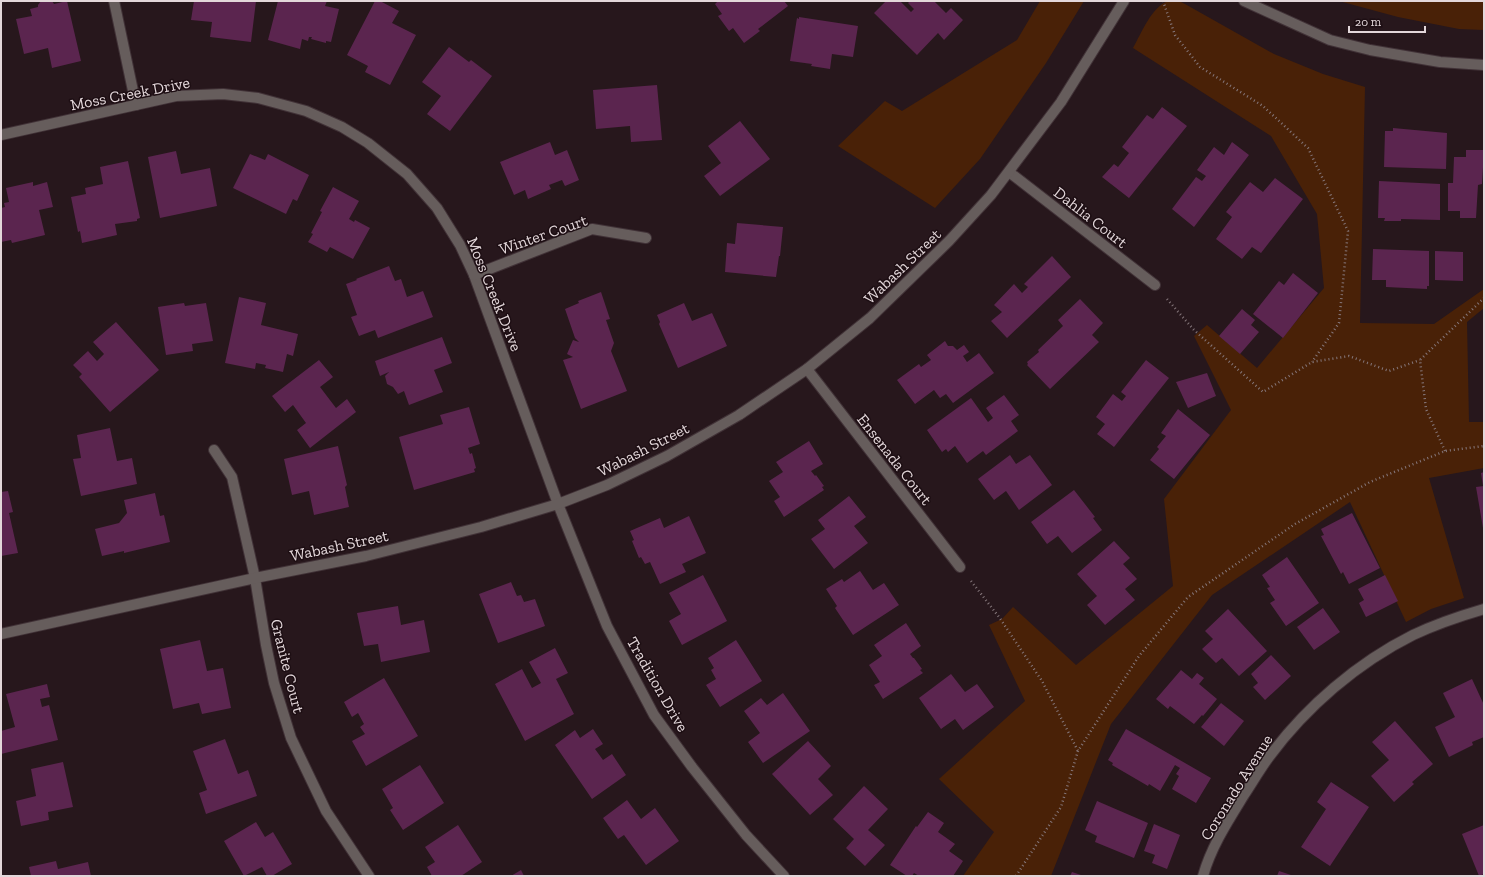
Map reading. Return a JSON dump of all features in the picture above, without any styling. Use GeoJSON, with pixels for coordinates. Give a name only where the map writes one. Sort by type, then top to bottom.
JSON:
{"type":"FeatureCollection","features":[{"type":"Feature","properties":{"kind":"street"},"geometry":{"type":"LineString","coordinates":[[114,1],[136,105]]}},
{"type":"Feature","properties":{"kind":"street","name":"Wabash Street"},"geometry":{"type":"LineString","coordinates":[[1,634],[255,578],[366,556],[481,526],[558,504],[607,485],[667,456],[739,415],[807,369],[870,318],[943,247],[991,195],[1061,102],[1124,1]]}},
{"type":"Feature","properties":{"kind":"street"},"geometry":{"type":"LineString","coordinates":[[1244,1],[1330,40],[1370,50],[1440,62],[1484,65]]}},
{"type":"Feature","properties":{"kind":"street","name":"Moss Creek Drive"},"geometry":{"type":"LineString","coordinates":[[1,135],[176,96],[224,94],[258,98],[306,111],[342,128],[368,143],[412,180],[437,208],[460,245],[474,275],[558,504]]}},
{"type":"Feature","properties":{"kind":"street","name":"Dahlia Court"},"geometry":{"type":"LineString","coordinates":[[1009,172],[1155,285]]}},
{"type":"Feature","properties":{"kind":"street","name":"Winter Court"},"geometry":{"type":"LineString","coordinates":[[474,275],[592,229],[646,238]]}},
{"type":"Feature","properties":{"kind":"street","name":"Ensenada Court"},"geometry":{"type":"LineString","coordinates":[[807,369],[960,567]]}},
{"type":"Feature","properties":{"kind":"street","name":"Granite Court"},"geometry":{"type":"LineString","coordinates":[[214,450],[232,477],[255,578],[274,683],[291,738],[326,811],[368,876]]}},
{"type":"Feature","properties":{"kind":"street","name":"Tradition Drive"},"geometry":{"type":"LineString","coordinates":[[558,504],[608,626],[654,715],[692,767],[746,835],[784,876]]}},
{"type":"Feature","properties":{"kind":"street","name":"Coronado Avenue"},"geometry":{"type":"LineString","coordinates":[[1203,876],[1206,866],[1223,830],[1268,758],[1300,720],[1336,686],[1370,661],[1413,636],[1458,616],[1484,609]]}},
{"type":"Feature","properties":{"kind":"path"},"geometry":{"type":"LineString","coordinates":[[1163,1],[1175,35],[1200,67],[1263,106],[1308,148],[1348,231],[1339,323],[1312,362]]}},
{"type":"Feature","properties":{"kind":"path"},"geometry":{"type":"LineString","coordinates":[[1155,285],[1194,330],[1263,392],[1312,362],[1349,356],[1389,371],[1420,360],[1484,298]]}},
{"type":"Feature","properties":{"kind":"path"},"geometry":{"type":"LineString","coordinates":[[1420,360],[1426,408],[1445,451]]}},
{"type":"Feature","properties":{"kind":"path"},"geometry":{"type":"LineString","coordinates":[[1016,876],[1061,807],[1078,750],[1140,656],[1188,597],[1295,524],[1370,482],[1445,451],[1484,446]]}},
{"type":"Feature","properties":{"kind":"path"},"geometry":{"type":"LineString","coordinates":[[960,567],[999,617],[1042,681],[1078,750]]}},
{"type":"Feature","properties":{"kind":"shaded area"},"geometry":{"type":"Polygon","coordinates":[[[1040,1],[1084,1],[1046,63],[980,159],[935,208],[838,146],[885,101],[902,111],[1017,40],[1040,1]]]}},
{"type":"Feature","properties":{"kind":"shaded area"},"geometry":{"type":"Polygon","coordinates":[[[1168,1],[1179,1],[1185,4],[1274,54],[1323,74],[1365,87],[1360,323],[1434,324],[1484,289],[1484,308],[1467,322],[1469,422],[1484,422],[1484,468],[1429,478],[1464,598],[1431,609],[1406,622],[1350,502],[1212,595],[1111,724],[1051,876],[963,876],[994,832],[939,779],[1025,701],[989,625],[1002,619],[1013,607],[1076,665],[1173,586],[1164,499],[1231,410],[1194,336],[1207,325],[1257,368],[1324,288],[1317,214],[1271,136],[1133,48],[1152,15],[1162,4],[1168,1]]]}},
{"type":"Feature","properties":{"kind":"shaded area"},"geometry":{"type":"Polygon","coordinates":[[[1339,1],[1484,1],[1484,30],[1459,29],[1398,17],[1339,1]]]}},
{"type":"Feature","properties":{"kind":"building"},"geometry":{"type":"Polygon","coordinates":[[[41,1],[52,1],[54,4],[67,1],[81,61],[52,68],[48,48],[24,54],[16,19],[32,16],[30,9],[38,7],[41,1]]]}},
{"type":"Feature","properties":{"kind":"building"},"geometry":{"type":"Polygon","coordinates":[[[194,1],[256,1],[251,42],[210,37],[212,22],[191,20],[194,1]]]}},
{"type":"Feature","properties":{"kind":"building"},"geometry":{"type":"Polygon","coordinates":[[[278,1],[327,1],[325,6],[339,9],[331,42],[326,41],[326,43],[311,39],[312,37],[309,37],[308,41],[302,39],[300,49],[268,40],[278,1]]]}},
{"type":"Feature","properties":{"kind":"building"},"geometry":{"type":"Polygon","coordinates":[[[375,1],[380,1],[399,11],[392,23],[416,35],[390,85],[365,72],[368,66],[347,55],[375,1]]]}},
{"type":"Feature","properties":{"kind":"building"},"geometry":{"type":"Polygon","coordinates":[[[718,1],[784,1],[788,6],[758,29],[760,31],[744,43],[733,28],[729,31],[718,16],[722,14],[715,4],[718,1]]]}},
{"type":"Feature","properties":{"kind":"building"},"geometry":{"type":"Polygon","coordinates":[[[886,1],[900,1],[911,12],[914,9],[908,3],[910,1],[934,1],[946,13],[951,8],[963,20],[944,40],[938,33],[917,55],[874,13],[886,1]]]}},
{"type":"Feature","properties":{"kind":"building"},"geometry":{"type":"Polygon","coordinates":[[[799,17],[858,26],[853,57],[832,54],[830,69],[811,66],[812,64],[790,61],[797,18],[799,19],[799,17]]]}},
{"type":"Feature","properties":{"kind":"building"},"geometry":{"type":"Polygon","coordinates":[[[449,47],[469,62],[471,60],[492,76],[450,131],[427,114],[441,96],[422,82],[449,47]]]}},
{"type":"Feature","properties":{"kind":"building"},"geometry":{"type":"Polygon","coordinates":[[[657,85],[662,140],[631,142],[630,126],[596,129],[593,90],[657,85]]]}},
{"type":"Feature","properties":{"kind":"building"},"geometry":{"type":"Polygon","coordinates":[[[1162,107],[1187,126],[1129,198],[1102,177],[1114,164],[1118,167],[1129,153],[1122,147],[1147,115],[1153,119],[1162,107]]]}},
{"type":"Feature","properties":{"kind":"building"},"geometry":{"type":"Polygon","coordinates":[[[740,121],[770,159],[720,196],[704,176],[721,163],[708,146],[740,121]]]}},
{"type":"Feature","properties":{"kind":"building"},"geometry":{"type":"Polygon","coordinates":[[[1393,128],[1447,133],[1446,169],[1384,167],[1385,131],[1393,131],[1393,128]]]}},
{"type":"Feature","properties":{"kind":"building"},"geometry":{"type":"Polygon","coordinates":[[[550,142],[555,155],[567,150],[579,180],[565,186],[562,180],[549,185],[551,189],[528,199],[525,190],[514,195],[500,162],[550,142]]]}},
{"type":"Feature","properties":{"kind":"building"},"geometry":{"type":"Polygon","coordinates":[[[1232,142],[1249,155],[1194,227],[1172,209],[1196,177],[1202,181],[1206,176],[1197,170],[1214,147],[1224,155],[1232,142]]]}},
{"type":"Feature","properties":{"kind":"building"},"geometry":{"type":"Polygon","coordinates":[[[1466,150],[1484,150],[1482,184],[1478,185],[1476,218],[1460,218],[1460,211],[1448,211],[1448,183],[1453,183],[1454,157],[1466,157],[1466,150]]]}},
{"type":"Feature","properties":{"kind":"building"},"geometry":{"type":"Polygon","coordinates":[[[176,151],[181,174],[210,168],[217,206],[160,218],[148,157],[176,151]]]}},
{"type":"Feature","properties":{"kind":"building"},"geometry":{"type":"Polygon","coordinates":[[[250,154],[265,160],[268,154],[309,175],[297,201],[293,199],[286,214],[233,188],[250,154]]]}},
{"type":"Feature","properties":{"kind":"building"},"geometry":{"type":"Polygon","coordinates":[[[128,161],[140,218],[137,219],[137,221],[115,224],[117,235],[82,243],[80,231],[78,232],[71,197],[86,194],[85,188],[103,184],[100,167],[128,161]]]}},
{"type":"Feature","properties":{"kind":"building"},"geometry":{"type":"Polygon","coordinates":[[[1275,178],[1303,199],[1261,253],[1252,247],[1242,259],[1216,239],[1232,217],[1226,212],[1250,182],[1263,192],[1275,178]]]}},
{"type":"Feature","properties":{"kind":"building"},"geometry":{"type":"Polygon","coordinates":[[[1379,181],[1440,184],[1440,220],[1401,219],[1401,221],[1384,221],[1385,218],[1378,218],[1379,181]]]}},
{"type":"Feature","properties":{"kind":"building"},"geometry":{"type":"Polygon","coordinates":[[[33,182],[33,186],[47,182],[53,207],[39,210],[45,235],[12,243],[11,240],[1,242],[1,208],[5,207],[4,203],[9,202],[6,188],[33,182]]]}},
{"type":"Feature","properties":{"kind":"building"},"geometry":{"type":"Polygon","coordinates":[[[333,187],[359,201],[349,219],[354,222],[355,220],[370,228],[353,259],[330,247],[327,252],[308,242],[322,212],[320,211],[333,187]]]}},
{"type":"Feature","properties":{"kind":"building"},"geometry":{"type":"Polygon","coordinates":[[[737,223],[783,227],[776,277],[725,272],[727,243],[735,244],[737,223]]]}},
{"type":"Feature","properties":{"kind":"building"},"geometry":{"type":"Polygon","coordinates":[[[1373,249],[1429,251],[1429,286],[1427,286],[1427,289],[1386,287],[1386,280],[1372,280],[1373,249]]]}},
{"type":"Feature","properties":{"kind":"building"},"geometry":{"type":"Polygon","coordinates":[[[1435,251],[1463,252],[1463,281],[1435,280],[1435,251]]]}},
{"type":"Feature","properties":{"kind":"building"},"geometry":{"type":"Polygon","coordinates":[[[1052,256],[1071,277],[1007,338],[991,321],[1002,312],[994,305],[1014,284],[1022,293],[1028,287],[1024,284],[1052,256]]]}},
{"type":"Feature","properties":{"kind":"building"},"geometry":{"type":"Polygon","coordinates":[[[389,266],[395,281],[401,279],[407,297],[423,291],[433,317],[378,338],[375,330],[359,336],[351,317],[357,315],[346,284],[389,266]]]}},
{"type":"Feature","properties":{"kind":"building"},"geometry":{"type":"Polygon","coordinates":[[[1293,273],[1318,293],[1283,338],[1253,314],[1279,281],[1284,285],[1293,273]]]}},
{"type":"Feature","properties":{"kind":"building"},"geometry":{"type":"Polygon","coordinates":[[[601,292],[610,319],[606,320],[614,343],[611,351],[627,391],[581,409],[563,360],[573,357],[567,354],[573,340],[579,342],[575,338],[565,309],[579,303],[578,301],[601,292]]]}},
{"type":"Feature","properties":{"kind":"building"},"geometry":{"type":"Polygon","coordinates":[[[239,297],[266,303],[261,325],[298,334],[293,356],[287,354],[283,372],[265,368],[266,365],[256,363],[255,369],[225,363],[239,297]]]}},
{"type":"Feature","properties":{"kind":"building"},"geometry":{"type":"Polygon","coordinates":[[[1080,299],[1103,323],[1092,335],[1099,342],[1050,389],[1027,365],[1027,362],[1039,352],[1038,350],[1063,326],[1058,320],[1080,299]]]}},
{"type":"Feature","properties":{"kind":"building"},"geometry":{"type":"Polygon","coordinates":[[[184,303],[185,306],[206,303],[213,341],[192,344],[193,351],[166,355],[158,307],[184,303]]]}},
{"type":"Feature","properties":{"kind":"building"},"geometry":{"type":"Polygon","coordinates":[[[684,303],[692,321],[712,313],[727,346],[678,368],[659,324],[660,322],[657,315],[684,303]]]}},
{"type":"Feature","properties":{"kind":"building"},"geometry":{"type":"Polygon","coordinates":[[[1242,309],[1255,320],[1251,325],[1259,332],[1240,354],[1219,336],[1242,309]]]}},
{"type":"Feature","properties":{"kind":"building"},"geometry":{"type":"Polygon","coordinates":[[[116,322],[159,370],[110,412],[79,377],[82,374],[73,365],[88,351],[97,361],[104,354],[93,342],[116,322]]]}},
{"type":"Feature","properties":{"kind":"building"},"geometry":{"type":"Polygon","coordinates":[[[442,337],[452,363],[434,370],[443,392],[409,405],[404,391],[398,394],[393,387],[387,384],[385,376],[389,372],[380,376],[375,361],[442,337]]]}},
{"type":"Feature","properties":{"kind":"building"},"geometry":{"type":"Polygon","coordinates":[[[945,341],[948,346],[953,346],[957,350],[964,345],[969,352],[963,356],[967,362],[979,353],[994,373],[953,403],[946,394],[940,398],[934,390],[915,404],[897,380],[919,364],[921,367],[931,360],[927,355],[945,341]]]}},
{"type":"Feature","properties":{"kind":"building"},"geometry":{"type":"Polygon","coordinates":[[[319,360],[333,377],[320,387],[336,408],[347,399],[356,412],[310,448],[297,430],[306,423],[293,405],[285,412],[272,396],[319,360]]]}},
{"type":"Feature","properties":{"kind":"building"},"geometry":{"type":"Polygon","coordinates":[[[1146,360],[1169,378],[1114,447],[1097,434],[1105,424],[1096,417],[1113,394],[1122,401],[1126,396],[1121,392],[1146,360]]]}},
{"type":"Feature","properties":{"kind":"building"},"geometry":{"type":"Polygon","coordinates":[[[1207,373],[1216,396],[1188,408],[1176,382],[1207,373]]]}},
{"type":"Feature","properties":{"kind":"building"},"geometry":{"type":"Polygon","coordinates":[[[1004,395],[1019,415],[1011,421],[1018,431],[986,455],[983,451],[967,463],[955,446],[948,452],[946,449],[942,452],[927,430],[971,398],[988,422],[993,418],[986,408],[1004,395]]]}},
{"type":"Feature","properties":{"kind":"building"},"geometry":{"type":"Polygon","coordinates":[[[469,407],[480,444],[468,448],[470,454],[472,453],[476,468],[474,469],[475,472],[414,490],[399,437],[443,424],[440,415],[469,407]]]}},
{"type":"Feature","properties":{"kind":"building"},"geometry":{"type":"Polygon","coordinates":[[[1178,409],[1210,435],[1174,479],[1150,460],[1159,449],[1157,447],[1166,436],[1161,433],[1178,409]]]}},
{"type":"Feature","properties":{"kind":"building"},"geometry":{"type":"Polygon","coordinates":[[[110,428],[117,461],[132,458],[137,484],[81,496],[73,459],[81,458],[77,435],[110,428]]]}},
{"type":"Feature","properties":{"kind":"building"},"geometry":{"type":"Polygon","coordinates":[[[809,441],[823,464],[811,471],[824,486],[822,487],[824,490],[784,517],[774,501],[780,497],[769,481],[783,472],[776,462],[809,441]]]}},
{"type":"Feature","properties":{"kind":"building"},"geometry":{"type":"Polygon","coordinates":[[[338,446],[347,485],[345,487],[349,507],[314,515],[309,491],[292,495],[284,459],[338,446]]]}},
{"type":"Feature","properties":{"kind":"building"},"geometry":{"type":"Polygon","coordinates":[[[1010,455],[1016,464],[1030,455],[1052,485],[1019,510],[1006,491],[994,500],[978,479],[1010,455]]]}},
{"type":"Feature","properties":{"kind":"building"},"geometry":{"type":"Polygon","coordinates":[[[1484,472],[1484,486],[1483,486],[1481,473],[1484,472]]]}},
{"type":"Feature","properties":{"kind":"building"},"geometry":{"type":"Polygon","coordinates":[[[1484,486],[1484,528],[1483,528],[1476,487],[1484,486]]]}},
{"type":"Feature","properties":{"kind":"building"},"geometry":{"type":"Polygon","coordinates":[[[1074,490],[1095,517],[1093,518],[1102,530],[1072,553],[1058,536],[1047,544],[1031,522],[1074,490]]]}},
{"type":"Feature","properties":{"kind":"building"},"geometry":{"type":"Polygon","coordinates":[[[8,491],[13,512],[9,513],[18,553],[1,556],[1,492],[8,491]]]}},
{"type":"Feature","properties":{"kind":"building"},"geometry":{"type":"Polygon","coordinates":[[[155,493],[160,516],[164,515],[170,542],[124,553],[124,551],[102,556],[95,529],[119,523],[127,513],[124,500],[155,493]]]}},
{"type":"Feature","properties":{"kind":"building"},"geometry":{"type":"Polygon","coordinates":[[[849,496],[866,517],[854,526],[868,543],[834,569],[811,539],[825,529],[818,520],[849,496]]]}},
{"type":"Feature","properties":{"kind":"building"},"geometry":{"type":"Polygon","coordinates":[[[1352,513],[1380,568],[1349,584],[1343,572],[1341,574],[1321,536],[1324,535],[1321,529],[1352,513]]]}},
{"type":"Feature","properties":{"kind":"building"},"geometry":{"type":"Polygon","coordinates":[[[689,516],[706,553],[682,564],[686,572],[660,584],[650,562],[645,564],[641,557],[639,558],[632,541],[634,540],[630,531],[660,518],[664,528],[689,516]]]}},
{"type":"Feature","properties":{"kind":"building"},"geometry":{"type":"Polygon","coordinates":[[[1114,541],[1130,558],[1123,564],[1137,579],[1125,589],[1135,600],[1105,625],[1087,605],[1097,596],[1077,574],[1114,541]]]}},
{"type":"Feature","properties":{"kind":"building"},"geometry":{"type":"Polygon","coordinates":[[[1287,557],[1319,603],[1286,626],[1270,603],[1275,600],[1267,588],[1270,587],[1262,575],[1287,557]]]}},
{"type":"Feature","properties":{"kind":"building"},"geometry":{"type":"Polygon","coordinates":[[[860,571],[873,590],[884,583],[899,605],[853,635],[835,608],[837,606],[826,589],[842,579],[844,582],[860,571]]]}},
{"type":"Feature","properties":{"kind":"building"},"geometry":{"type":"Polygon","coordinates":[[[703,575],[727,621],[682,645],[669,621],[681,614],[669,593],[703,575]]]}},
{"type":"Feature","properties":{"kind":"building"},"geometry":{"type":"Polygon","coordinates":[[[1385,575],[1398,601],[1366,617],[1359,603],[1364,600],[1358,589],[1385,575]]]}},
{"type":"Feature","properties":{"kind":"building"},"geometry":{"type":"Polygon","coordinates":[[[511,582],[517,596],[521,595],[524,602],[535,599],[545,626],[498,643],[479,594],[511,582]]]}},
{"type":"Feature","properties":{"kind":"building"},"geometry":{"type":"Polygon","coordinates":[[[398,606],[401,625],[424,620],[430,652],[381,662],[378,644],[364,646],[357,613],[398,606]]]}},
{"type":"Feature","properties":{"kind":"building"},"geometry":{"type":"Polygon","coordinates":[[[1323,608],[1340,632],[1314,650],[1297,627],[1323,608]]]}},
{"type":"Feature","properties":{"kind":"building"},"geometry":{"type":"Polygon","coordinates":[[[1228,609],[1267,651],[1239,676],[1222,658],[1216,663],[1202,649],[1213,639],[1205,631],[1228,609]]]}},
{"type":"Feature","properties":{"kind":"building"},"geometry":{"type":"Polygon","coordinates":[[[906,623],[921,646],[910,654],[922,669],[920,670],[923,673],[883,699],[874,685],[880,682],[869,665],[882,656],[874,645],[906,623]]]}},
{"type":"Feature","properties":{"kind":"building"},"geometry":{"type":"Polygon","coordinates":[[[200,640],[207,671],[223,668],[231,708],[202,714],[199,703],[173,709],[160,649],[200,640]]]}},
{"type":"Feature","properties":{"kind":"building"},"geometry":{"type":"Polygon","coordinates":[[[736,640],[762,681],[720,707],[706,685],[716,679],[711,670],[714,668],[708,658],[736,640]]]}},
{"type":"Feature","properties":{"kind":"building"},"geometry":{"type":"Polygon","coordinates":[[[555,648],[568,673],[556,679],[574,714],[525,741],[495,684],[522,669],[532,688],[541,683],[529,662],[555,648]]]}},
{"type":"Feature","properties":{"kind":"building"},"geometry":{"type":"Polygon","coordinates":[[[1271,655],[1291,676],[1265,700],[1253,687],[1258,683],[1251,674],[1271,655]]]}},
{"type":"Feature","properties":{"kind":"building"},"geometry":{"type":"Polygon","coordinates":[[[1181,670],[1192,679],[1197,673],[1204,678],[1199,684],[1217,699],[1203,716],[1202,715],[1194,724],[1170,706],[1168,709],[1156,699],[1181,670]]]}},
{"type":"Feature","properties":{"kind":"building"},"geometry":{"type":"Polygon","coordinates":[[[951,674],[965,692],[977,684],[994,707],[963,730],[955,719],[941,729],[919,698],[951,674]]]}},
{"type":"Feature","properties":{"kind":"building"},"geometry":{"type":"Polygon","coordinates":[[[384,678],[418,736],[366,766],[352,741],[365,734],[360,727],[364,724],[358,713],[352,717],[344,702],[384,678]]]}},
{"type":"Feature","properties":{"kind":"building"},"geometry":{"type":"Polygon","coordinates":[[[1472,679],[1484,705],[1484,737],[1472,742],[1473,745],[1449,757],[1435,727],[1455,717],[1443,693],[1472,679]]]}},
{"type":"Feature","properties":{"kind":"building"},"geometry":{"type":"Polygon","coordinates":[[[47,684],[50,697],[40,699],[42,707],[49,705],[58,740],[1,754],[1,731],[15,727],[6,694],[47,684]]]}},
{"type":"Feature","properties":{"kind":"building"},"geometry":{"type":"Polygon","coordinates":[[[783,693],[810,731],[763,763],[748,742],[760,733],[744,711],[761,698],[767,705],[783,693]]]}},
{"type":"Feature","properties":{"kind":"building"},"geometry":{"type":"Polygon","coordinates":[[[1221,703],[1244,721],[1224,746],[1201,727],[1221,703]]]}},
{"type":"Feature","properties":{"kind":"building"},"geometry":{"type":"Polygon","coordinates":[[[1395,721],[1433,764],[1412,782],[1414,784],[1394,802],[1371,776],[1389,760],[1372,742],[1395,721]]]}},
{"type":"Feature","properties":{"kind":"building"},"geometry":{"type":"Polygon","coordinates":[[[593,729],[603,744],[595,749],[603,760],[612,754],[626,775],[592,799],[555,745],[575,730],[580,738],[593,729]]]}},
{"type":"Feature","properties":{"kind":"building"},"geometry":{"type":"Polygon","coordinates":[[[1126,729],[1211,778],[1196,803],[1172,789],[1179,776],[1176,774],[1180,768],[1175,765],[1160,791],[1149,784],[1148,786],[1112,765],[1113,763],[1108,760],[1126,729]]]}},
{"type":"Feature","properties":{"kind":"building"},"geometry":{"type":"Polygon","coordinates":[[[225,739],[238,774],[248,770],[257,796],[206,814],[199,793],[207,790],[193,751],[225,739]]]}},
{"type":"Feature","properties":{"kind":"building"},"geometry":{"type":"Polygon","coordinates":[[[808,741],[831,766],[818,779],[833,795],[810,815],[772,774],[808,741]]]}},
{"type":"Feature","properties":{"kind":"building"},"geometry":{"type":"Polygon","coordinates":[[[63,762],[73,807],[48,812],[49,820],[21,826],[16,801],[36,796],[31,769],[63,762]]]}},
{"type":"Feature","properties":{"kind":"building"},"geometry":{"type":"Polygon","coordinates":[[[420,765],[444,803],[403,830],[390,810],[393,808],[382,789],[420,765]]]}},
{"type":"Feature","properties":{"kind":"building"},"geometry":{"type":"Polygon","coordinates":[[[1331,782],[1369,807],[1330,866],[1301,847],[1326,809],[1317,802],[1331,782]]]}},
{"type":"Feature","properties":{"kind":"building"},"geometry":{"type":"Polygon","coordinates":[[[864,786],[888,809],[868,830],[885,845],[865,866],[846,848],[854,839],[833,819],[864,786]]]}},
{"type":"Feature","properties":{"kind":"building"},"geometry":{"type":"Polygon","coordinates":[[[627,800],[641,819],[655,808],[679,841],[646,865],[624,835],[618,839],[603,818],[627,800]]]}},
{"type":"Feature","properties":{"kind":"building"},"geometry":{"type":"Polygon","coordinates":[[[1097,801],[1148,823],[1134,858],[1095,842],[1097,836],[1085,830],[1097,801]]]}},
{"type":"Feature","properties":{"kind":"building"},"geometry":{"type":"Polygon","coordinates":[[[928,812],[944,823],[938,832],[955,844],[949,851],[963,861],[953,876],[919,876],[914,873],[912,876],[907,876],[890,865],[916,826],[917,827],[928,812]]]}},
{"type":"Feature","properties":{"kind":"building"},"geometry":{"type":"Polygon","coordinates":[[[256,822],[265,837],[273,832],[292,864],[272,876],[267,876],[262,867],[244,876],[224,841],[256,822]]]}},
{"type":"Feature","properties":{"kind":"building"},"geometry":{"type":"Polygon","coordinates":[[[1154,824],[1180,835],[1167,869],[1152,863],[1155,855],[1144,851],[1154,824]]]}},
{"type":"Feature","properties":{"kind":"building"},"geometry":{"type":"Polygon","coordinates":[[[458,825],[482,862],[461,876],[432,876],[427,867],[435,862],[425,847],[458,825]]]}},
{"type":"Feature","properties":{"kind":"building"},"geometry":{"type":"Polygon","coordinates":[[[1484,825],[1484,874],[1479,876],[1462,834],[1484,825]]]}},
{"type":"Feature","properties":{"kind":"building"},"geometry":{"type":"Polygon","coordinates":[[[56,861],[58,869],[88,862],[91,876],[31,876],[29,867],[56,861]]]}},
{"type":"Feature","properties":{"kind":"building"},"geometry":{"type":"Polygon","coordinates":[[[521,870],[524,876],[511,876],[521,870]]]}},
{"type":"Feature","properties":{"kind":"building"},"geometry":{"type":"Polygon","coordinates":[[[1279,871],[1294,876],[1277,876],[1279,871]]]}},
{"type":"Feature","properties":{"kind":"building"},"geometry":{"type":"Polygon","coordinates":[[[1072,872],[1084,876],[1070,876],[1072,872]]]}}]}
